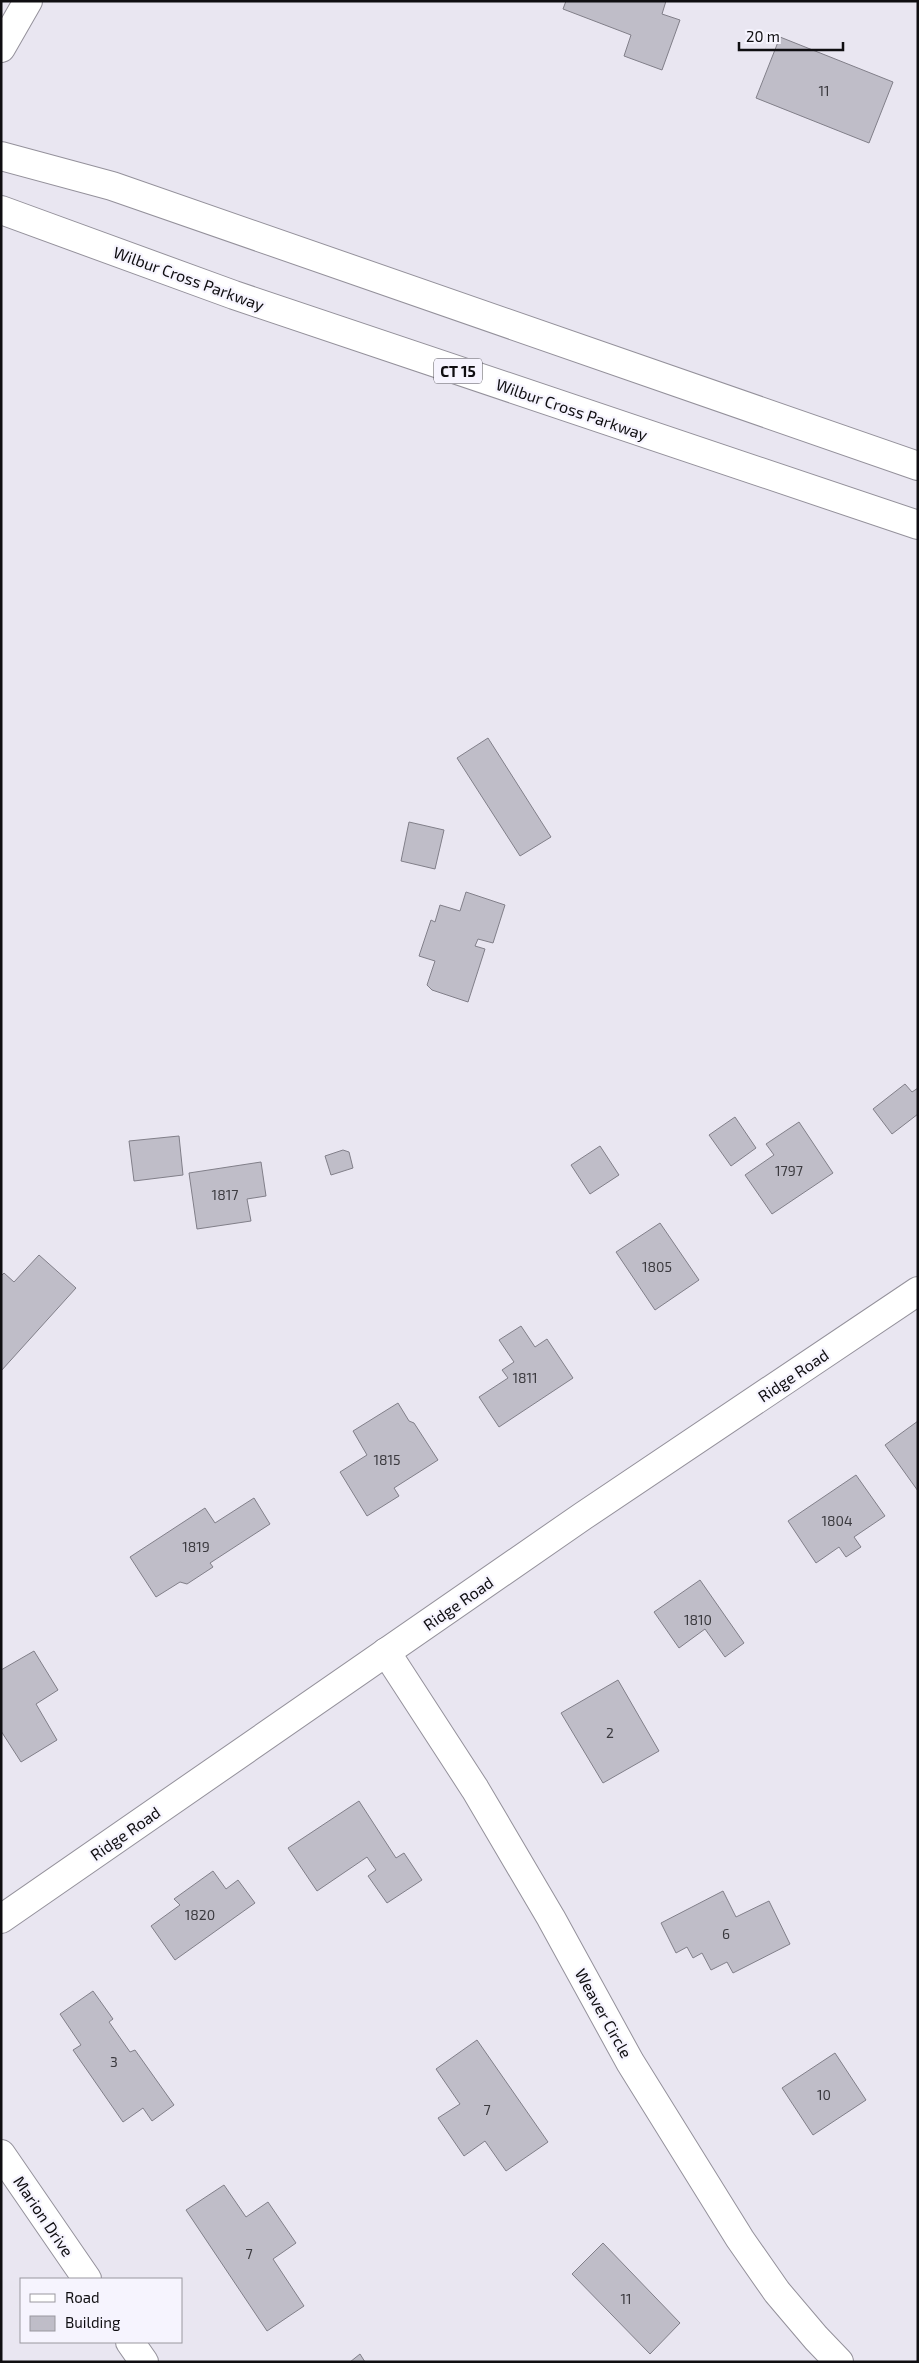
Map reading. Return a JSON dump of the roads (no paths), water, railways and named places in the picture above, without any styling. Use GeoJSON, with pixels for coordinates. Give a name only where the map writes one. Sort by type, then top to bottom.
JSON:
{"type":"FeatureCollection","features":[{"type":"Feature","properties":{"kind":"main road"},"geometry":{"type":"LineString","coordinates":[[7,37],[28,1]]}},
{"type":"Feature","properties":{"kind":"main road"},"geometry":{"type":"LineString","coordinates":[[1,156],[112,186],[918,466]]}},
{"type":"Feature","properties":{"kind":"main road","name":"Wilbur Cross Parkway"},"geometry":{"type":"LineString","coordinates":[[1,210],[234,296],[918,526]]}},
{"type":"Feature","properties":{"kind":"main road","name":"Ridge Road"},"geometry":{"type":"LineString","coordinates":[[1,1919],[386,1652],[918,1291]]}},
{"type":"Feature","properties":{"kind":"main road","name":"Weaver Circle"},"geometry":{"type":"LineString","coordinates":[[386,1652],[475,1789],[551,1918],[630,2062],[740,2239],[777,2292],[839,2362]]}},
{"type":"Feature","properties":{"kind":"main road","name":"Marion Drive"},"geometry":{"type":"LineString","coordinates":[[1,2154],[86,2278]]}},
{"type":"Feature","properties":{"kind":"main road"},"geometry":{"type":"LineString","coordinates":[[131,2343],[144,2362]]}}]}
